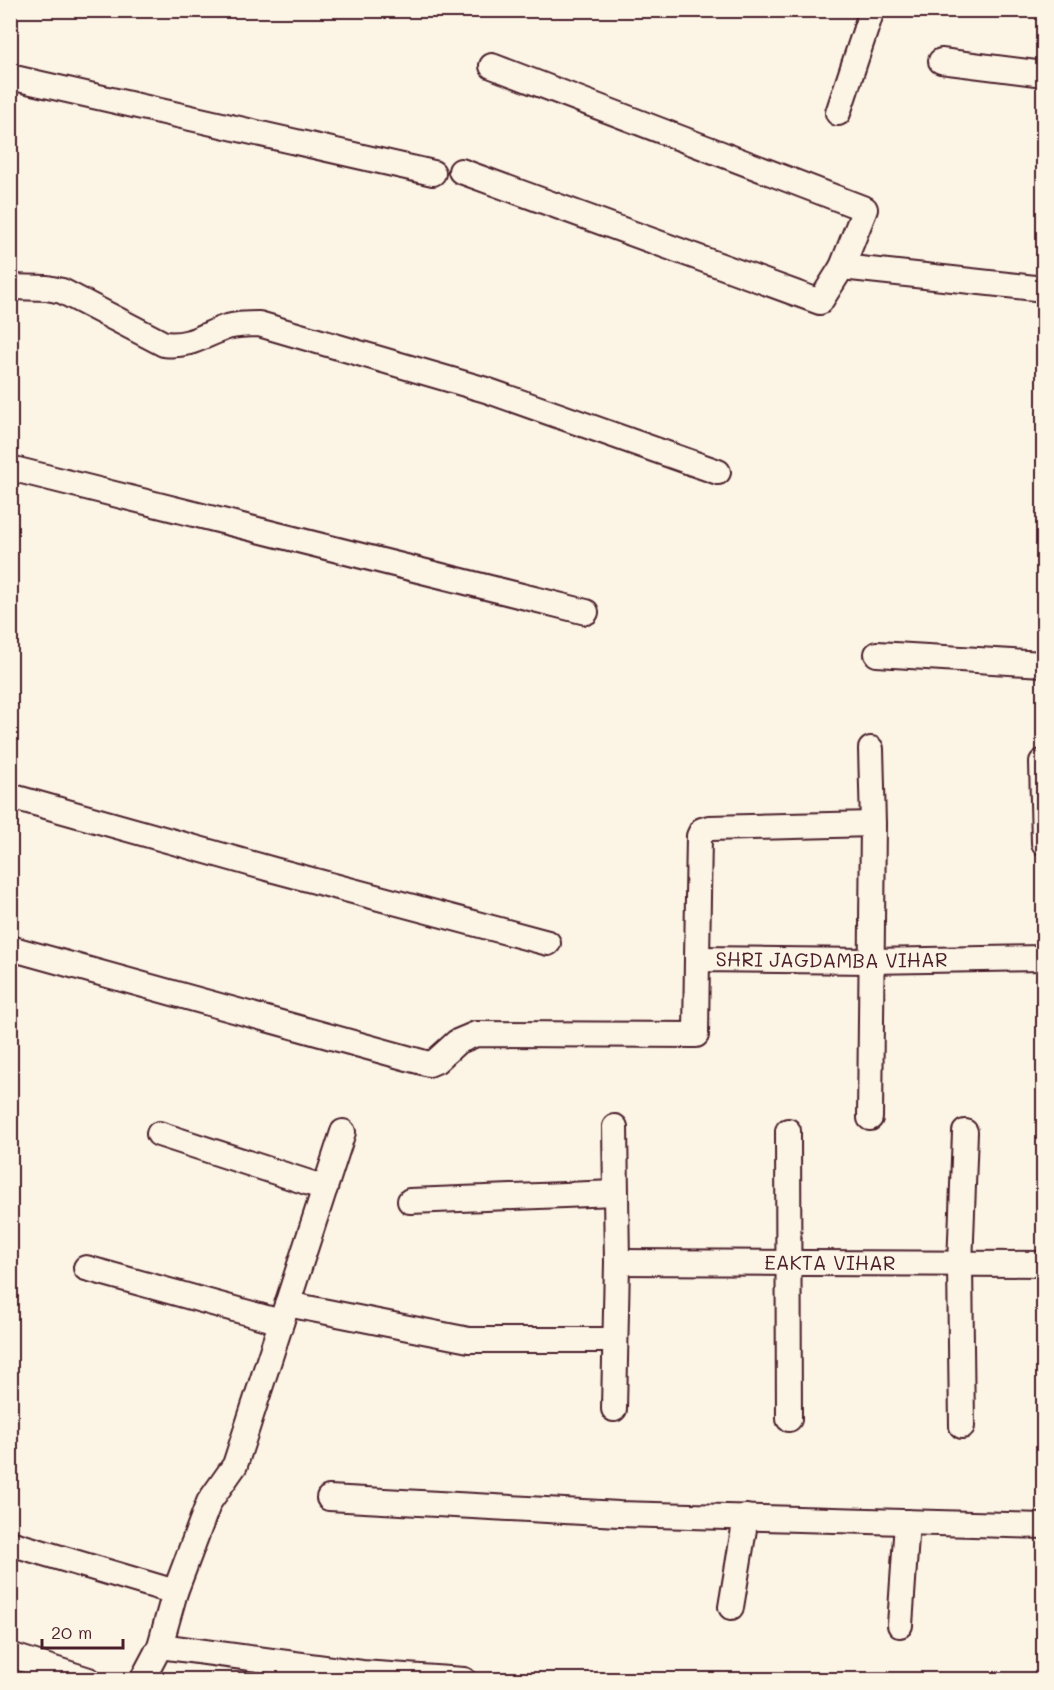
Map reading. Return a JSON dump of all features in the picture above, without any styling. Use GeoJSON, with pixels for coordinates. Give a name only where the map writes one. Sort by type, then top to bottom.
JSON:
{"type":"FeatureCollection","features":[{"type":"Feature","properties":{"kind":"street"},"geometry":{"type":"LineString","coordinates":[[838,113],[867,12]]}},
{"type":"Feature","properties":{"kind":"street"},"geometry":{"type":"LineString","coordinates":[[941,61],[1044,74]]}},
{"type":"Feature","properties":{"kind":"street"},"geometry":{"type":"LineString","coordinates":[[461,171],[820,302],[842,267],[865,209],[492,66]]}},
{"type":"Feature","properties":{"kind":"street"},"geometry":{"type":"LineString","coordinates":[[10,77],[433,173]]}},
{"type":"Feature","properties":{"kind":"street"},"geometry":{"type":"LineString","coordinates":[[842,267],[1044,289]]}},
{"type":"Feature","properties":{"kind":"street"},"geometry":{"type":"LineString","coordinates":[[10,287],[47,288],[62,291],[165,344],[180,346],[226,327],[243,323],[260,324],[486,390],[718,472]]}},
{"type":"Feature","properties":{"kind":"street"},"geometry":{"type":"LineString","coordinates":[[10,468],[586,612]]}},
{"type":"Feature","properties":{"kind":"street"},"geometry":{"type":"LineString","coordinates":[[877,654],[1044,664]]}},
{"type":"Feature","properties":{"kind":"street"},"geometry":{"type":"LineString","coordinates":[[870,1118],[873,824],[871,749]]}},
{"type":"Feature","properties":{"kind":"street"},"geometry":{"type":"LineString","coordinates":[[1042,762],[1044,843]]}},
{"type":"Feature","properties":{"kind":"street"},"geometry":{"type":"LineString","coordinates":[[10,796],[548,943]]}},
{"type":"Feature","properties":{"kind":"street"},"geometry":{"type":"LineString","coordinates":[[697,959],[699,836],[702,830],[873,824]]}},
{"type":"Feature","properties":{"kind":"street","name":"SHRI JAGDAMBA VIHAR"},"geometry":{"type":"LineString","coordinates":[[10,948],[429,1064],[436,1061],[457,1042],[476,1034],[696,1035],[697,959],[872,961],[1044,958]]}},
{"type":"Feature","properties":{"kind":"street"},"geometry":{"type":"LineString","coordinates":[[614,1409],[617,1262],[615,1127]]}},
{"type":"Feature","properties":{"kind":"street"},"geometry":{"type":"LineString","coordinates":[[788,1131],[789,1419]]}},
{"type":"Feature","properties":{"kind":"street"},"geometry":{"type":"LineString","coordinates":[[142,1680],[160,1646],[175,1592],[209,1502],[235,1465],[343,1132]]}},
{"type":"Feature","properties":{"kind":"street"},"geometry":{"type":"LineString","coordinates":[[962,1426],[960,1265],[965,1132]]}},
{"type":"Feature","properties":{"kind":"street"},"geometry":{"type":"LineString","coordinates":[[159,1134],[325,1188]]}},
{"type":"Feature","properties":{"kind":"street"},"geometry":{"type":"LineString","coordinates":[[410,1201],[615,1193]]}},
{"type":"Feature","properties":{"kind":"street","name":"EAKTA VIHAR"},"geometry":{"type":"LineString","coordinates":[[617,1262],[1044,1264]]}},
{"type":"Feature","properties":{"kind":"street"},"geometry":{"type":"LineString","coordinates":[[86,1268],[284,1313],[469,1340],[615,1340]]}},
{"type":"Feature","properties":{"kind":"street"},"geometry":{"type":"LineString","coordinates":[[329,1498],[619,1514],[1044,1526]]}},
{"type":"Feature","properties":{"kind":"street"},"geometry":{"type":"LineString","coordinates":[[731,1607],[746,1517]]}},
{"type":"Feature","properties":{"kind":"street"},"geometry":{"type":"LineString","coordinates":[[900,1625],[907,1522]]}},
{"type":"Feature","properties":{"kind":"street"},"geometry":{"type":"LineString","coordinates":[[10,1542],[175,1592]]}},
{"type":"Feature","properties":{"kind":"street"},"geometry":{"type":"LineString","coordinates":[[160,1646],[362,1673],[464,1680]]}},
{"type":"Feature","properties":{"kind":"street"},"geometry":{"type":"LineString","coordinates":[[10,1655],[89,1680]]}}]}
